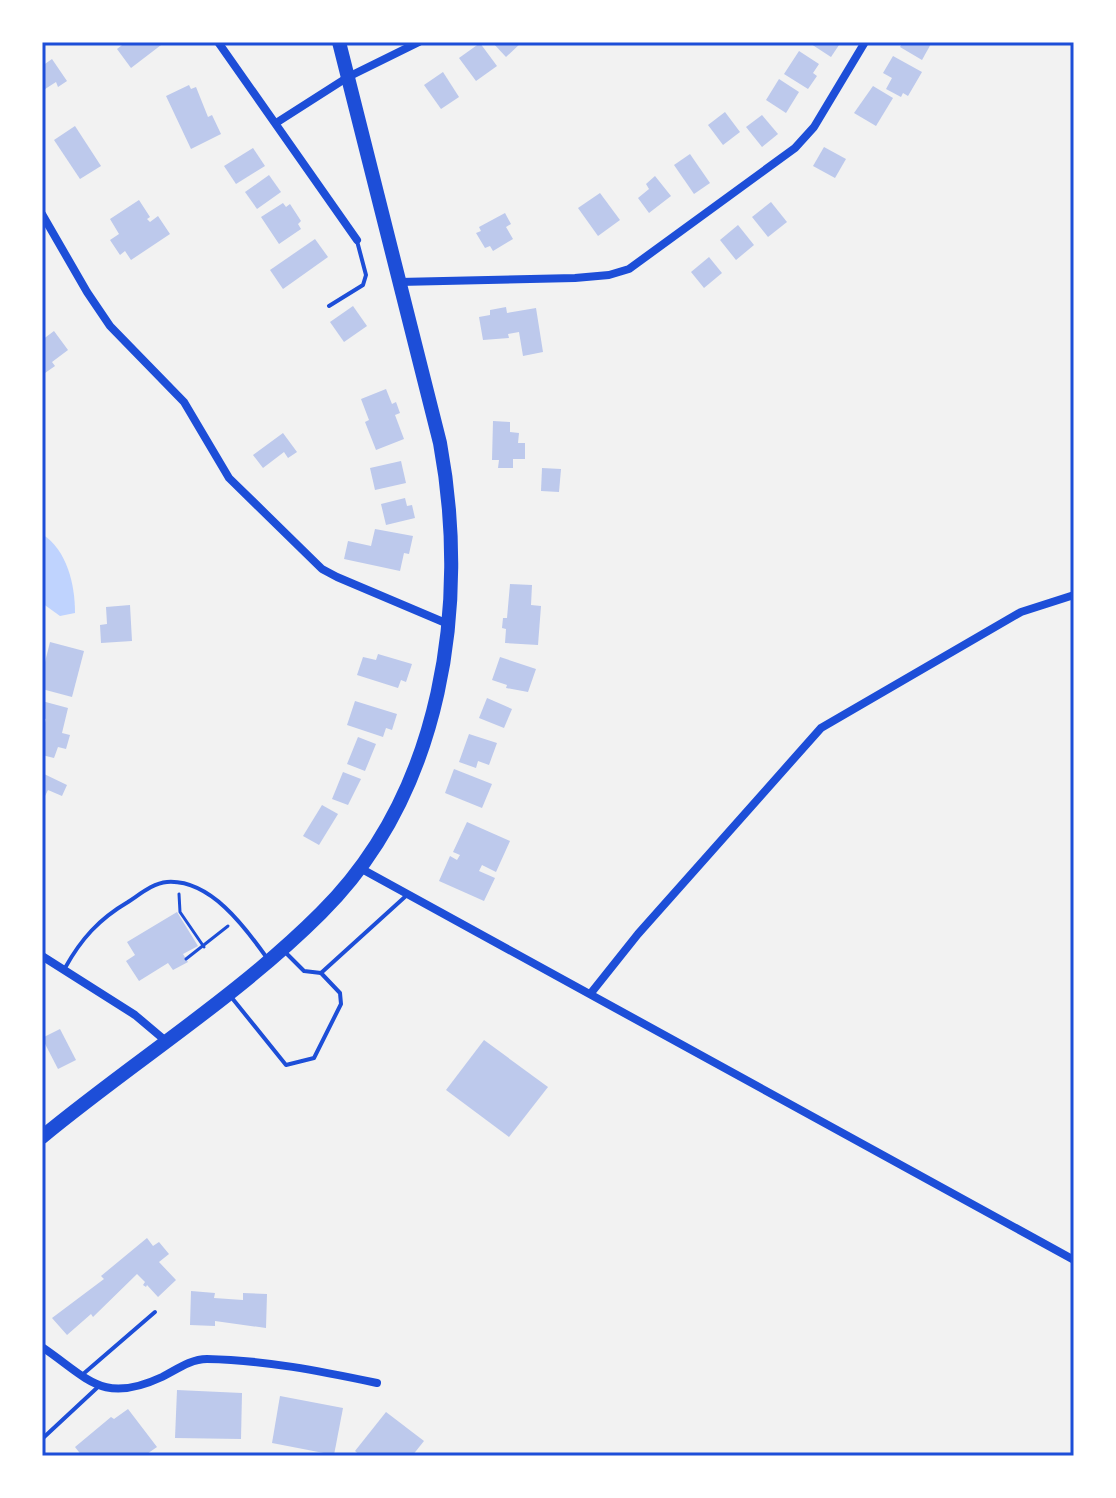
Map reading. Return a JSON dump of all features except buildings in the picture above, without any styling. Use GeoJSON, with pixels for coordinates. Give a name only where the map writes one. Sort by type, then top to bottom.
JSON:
{"type":"FeatureCollection","features":[{"type":"Feature","properties":{"kind":"main road"},"geometry":{"type":"LineString","coordinates":[[42,1137],[269,961],[323,912],[360,868],[392,816],[414,769],[432,713],[445,660],[453,566],[448,485],[339,42]]}},
{"type":"Feature","properties":{"kind":"street"},"geometry":{"type":"LineString","coordinates":[[218,42],[357,240]]}},
{"type":"Feature","properties":{"kind":"street"},"geometry":{"type":"LineString","coordinates":[[276,123],[348,77],[419,42]]}},
{"type":"Feature","properties":{"kind":"street"},"geometry":{"type":"LineString","coordinates":[[399,282],[575,278],[609,275],[629,269],[795,148],[814,127],[865,42]]}},
{"type":"Feature","properties":{"kind":"street"},"geometry":{"type":"LineString","coordinates":[[42,214],[110,326],[184,402],[229,478],[322,569],[448,624]]}},
{"type":"Feature","properties":{"kind":"street"},"geometry":{"type":"LineString","coordinates":[[591,993],[638,934],[821,728],[1021,612],[1074,595]]}},
{"type":"Feature","properties":{"kind":"street"},"geometry":{"type":"LineString","coordinates":[[360,868],[1074,1260]]}},
{"type":"Feature","properties":{"kind":"street"},"geometry":{"type":"LineString","coordinates":[[42,956],[135,1015],[167,1042]]}},
{"type":"Feature","properties":{"kind":"street"},"geometry":{"type":"LineString","coordinates":[[42,1347],[94,1386],[120,1389],[140,1387],[203,1359],[287,1364],[377,1383]]}},
{"type":"Feature","properties":{"kind":"lane"},"geometry":{"type":"LineString","coordinates":[[329,306],[363,285],[366,275],[357,240]]}},
{"type":"Feature","properties":{"kind":"lane"},"geometry":{"type":"LineString","coordinates":[[64,970],[82,939],[102,918],[154,886],[167,882],[200,891],[224,905],[269,961]]}},
{"type":"Feature","properties":{"kind":"lane"},"geometry":{"type":"LineString","coordinates":[[321,973],[409,894]]}},
{"type":"Feature","properties":{"kind":"lane"},"geometry":{"type":"LineString","coordinates":[[227,993],[286,1065],[314,1058],[341,1004],[340,993],[321,973],[304,971],[282,949]]}},
{"type":"Feature","properties":{"kind":"lane"},"geometry":{"type":"LineString","coordinates":[[81,1376],[155,1312]]}},
{"type":"Feature","properties":{"kind":"lane"},"geometry":{"type":"LineString","coordinates":[[42,1439],[99,1386]]}},
{"type":"Feature","properties":{"kind":"path"},"geometry":{"type":"LineString","coordinates":[[181,884],[177,900],[180,912],[204,947]]}},
{"type":"Feature","properties":{"kind":"path"},"geometry":{"type":"LineString","coordinates":[[186,959],[236,918]]}},
{"type":"Feature","properties":{"kind":"water"},"geometry":{"type":"Polygon","coordinates":[[[42,534],[58,549],[68,569],[75,613],[60,616],[42,603],[42,534]]]}}]}
